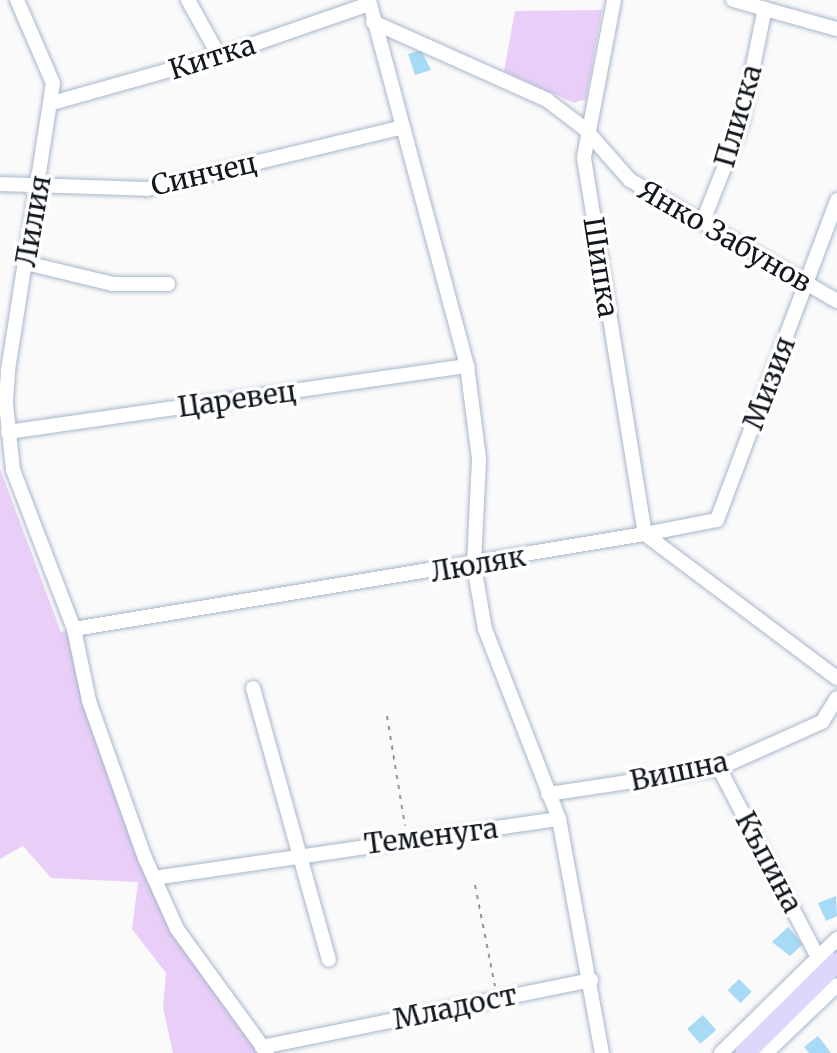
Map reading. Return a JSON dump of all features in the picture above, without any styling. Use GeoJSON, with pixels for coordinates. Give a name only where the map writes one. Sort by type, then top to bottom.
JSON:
{"type":"FeatureCollection","features":[{"type":"Feature","properties":{"kind":"main road"},"geometry":{"type":"LineString","coordinates":[[745,1053],[828,960]]}},
{"type":"Feature","properties":{"kind":"street","name":"Лилия"},"geometry":{"type":"LineString","coordinates":[[17,0],[48,62],[52,103],[8,372],[8,432],[17,482],[74,629],[89,701],[154,878],[177,929],[264,1050]]}},
{"type":"Feature","properties":{"kind":"street"},"geometry":{"type":"LineString","coordinates":[[188,0],[219,56]]}},
{"type":"Feature","properties":{"kind":"street","name":"Шипка"},"geometry":{"type":"LineString","coordinates":[[614,0],[585,129],[587,184],[645,534]]}},
{"type":"Feature","properties":{"kind":"street"},"geometry":{"type":"LineString","coordinates":[[733,0],[837,29]]}},
{"type":"Feature","properties":{"kind":"street","name":"Китка"},"geometry":{"type":"LineString","coordinates":[[52,103],[219,56],[368,1]]}},
{"type":"Feature","properties":{"kind":"street"},"geometry":{"type":"LineString","coordinates":[[368,1],[467,366],[479,459],[474,566],[485,629],[559,819],[602,1053]]}},
{"type":"Feature","properties":{"kind":"street","name":"Плиска"},"geometry":{"type":"LineString","coordinates":[[703,221],[741,125],[765,8]]}},
{"type":"Feature","properties":{"kind":"street","name":"Янко Забунов"},"geometry":{"type":"LineString","coordinates":[[373,22],[547,100],[585,129],[630,180],[837,301]]}},
{"type":"Feature","properties":{"kind":"street","name":"Синчец"},"geometry":{"type":"LineString","coordinates":[[0,184],[147,189],[403,127]]}},
{"type":"Feature","properties":{"kind":"street","name":"Мизия"},"geometry":{"type":"LineString","coordinates":[[717,520],[837,200]]}},
{"type":"Feature","properties":{"kind":"street"},"geometry":{"type":"LineString","coordinates":[[26,263],[113,284],[168,284]]}},
{"type":"Feature","properties":{"kind":"street","name":"Царевец"},"geometry":{"type":"LineString","coordinates":[[8,432],[467,366]]}},
{"type":"Feature","properties":{"kind":"street","name":"Люляк"},"geometry":{"type":"LineString","coordinates":[[74,629],[474,566],[717,520]]}},
{"type":"Feature","properties":{"kind":"street"},"geometry":{"type":"LineString","coordinates":[[645,534],[837,678]]}},
{"type":"Feature","properties":{"kind":"street"},"geometry":{"type":"LineString","coordinates":[[253,688],[303,852],[329,960]]}},
{"type":"Feature","properties":{"kind":"street","name":"Вишна"},"geometry":{"type":"LineString","coordinates":[[548,794],[719,768],[822,722],[837,698]]}},
{"type":"Feature","properties":{"kind":"street","name":"Къпина"},"geometry":{"type":"LineString","coordinates":[[719,768],[828,960]]}},
{"type":"Feature","properties":{"kind":"street","name":"Теменуга"},"geometry":{"type":"LineString","coordinates":[[154,878],[303,852],[559,819]]}},
{"type":"Feature","properties":{"kind":"street"},"geometry":{"type":"LineString","coordinates":[[721,1053],[828,960],[837,939]]}},
{"type":"Feature","properties":{"kind":"street","name":"Младост"},"geometry":{"type":"LineString","coordinates":[[264,1050],[320,1035],[591,980]]}},
{"type":"Feature","properties":{"kind":"street"},"geometry":{"type":"LineString","coordinates":[[766,1053],[837,985]]}},
{"type":"Feature","properties":{"kind":"path"},"geometry":{"type":"LineString","coordinates":[[387,716],[407,839]]}},
{"type":"Feature","properties":{"kind":"path"},"geometry":{"type":"LineString","coordinates":[[475,885],[497,998]]}},
{"type":"Feature","properties":{"kind":"shaded area"},"geometry":{"type":"Polygon","coordinates":[[[602,10],[586,99],[574,103],[504,71],[515,11],[602,10]]]}},
{"type":"Feature","properties":{"kind":"shaded area"},"geometry":{"type":"Polygon","coordinates":[[[0,469],[61,632],[74,629],[89,701],[177,929],[258,1053],[173,1053],[163,1008],[166,973],[132,929],[138,882],[51,878],[23,846],[0,859],[0,469]]]}},
{"type":"Feature","properties":{"kind":"building"},"geometry":{"type":"Polygon","coordinates":[[[421,50],[431,70],[415,75],[408,54],[421,50]]]}},
{"type":"Feature","properties":{"kind":"building"},"geometry":{"type":"Polygon","coordinates":[[[836,896],[837,916],[826,921],[818,903],[836,896]]]}},
{"type":"Feature","properties":{"kind":"building"},"geometry":{"type":"Polygon","coordinates":[[[788,927],[803,944],[790,956],[772,942],[788,927]]]}},
{"type":"Feature","properties":{"kind":"building"},"geometry":{"type":"Polygon","coordinates":[[[739,979],[752,992],[740,1003],[728,990],[739,979]]]}},
{"type":"Feature","properties":{"kind":"building"},"geometry":{"type":"Polygon","coordinates":[[[703,1015],[716,1030],[700,1044],[687,1029],[703,1015]]]}},
{"type":"Feature","properties":{"kind":"building"},"geometry":{"type":"Polygon","coordinates":[[[818,1036],[831,1053],[809,1053],[804,1047],[818,1036]]]}}]}
